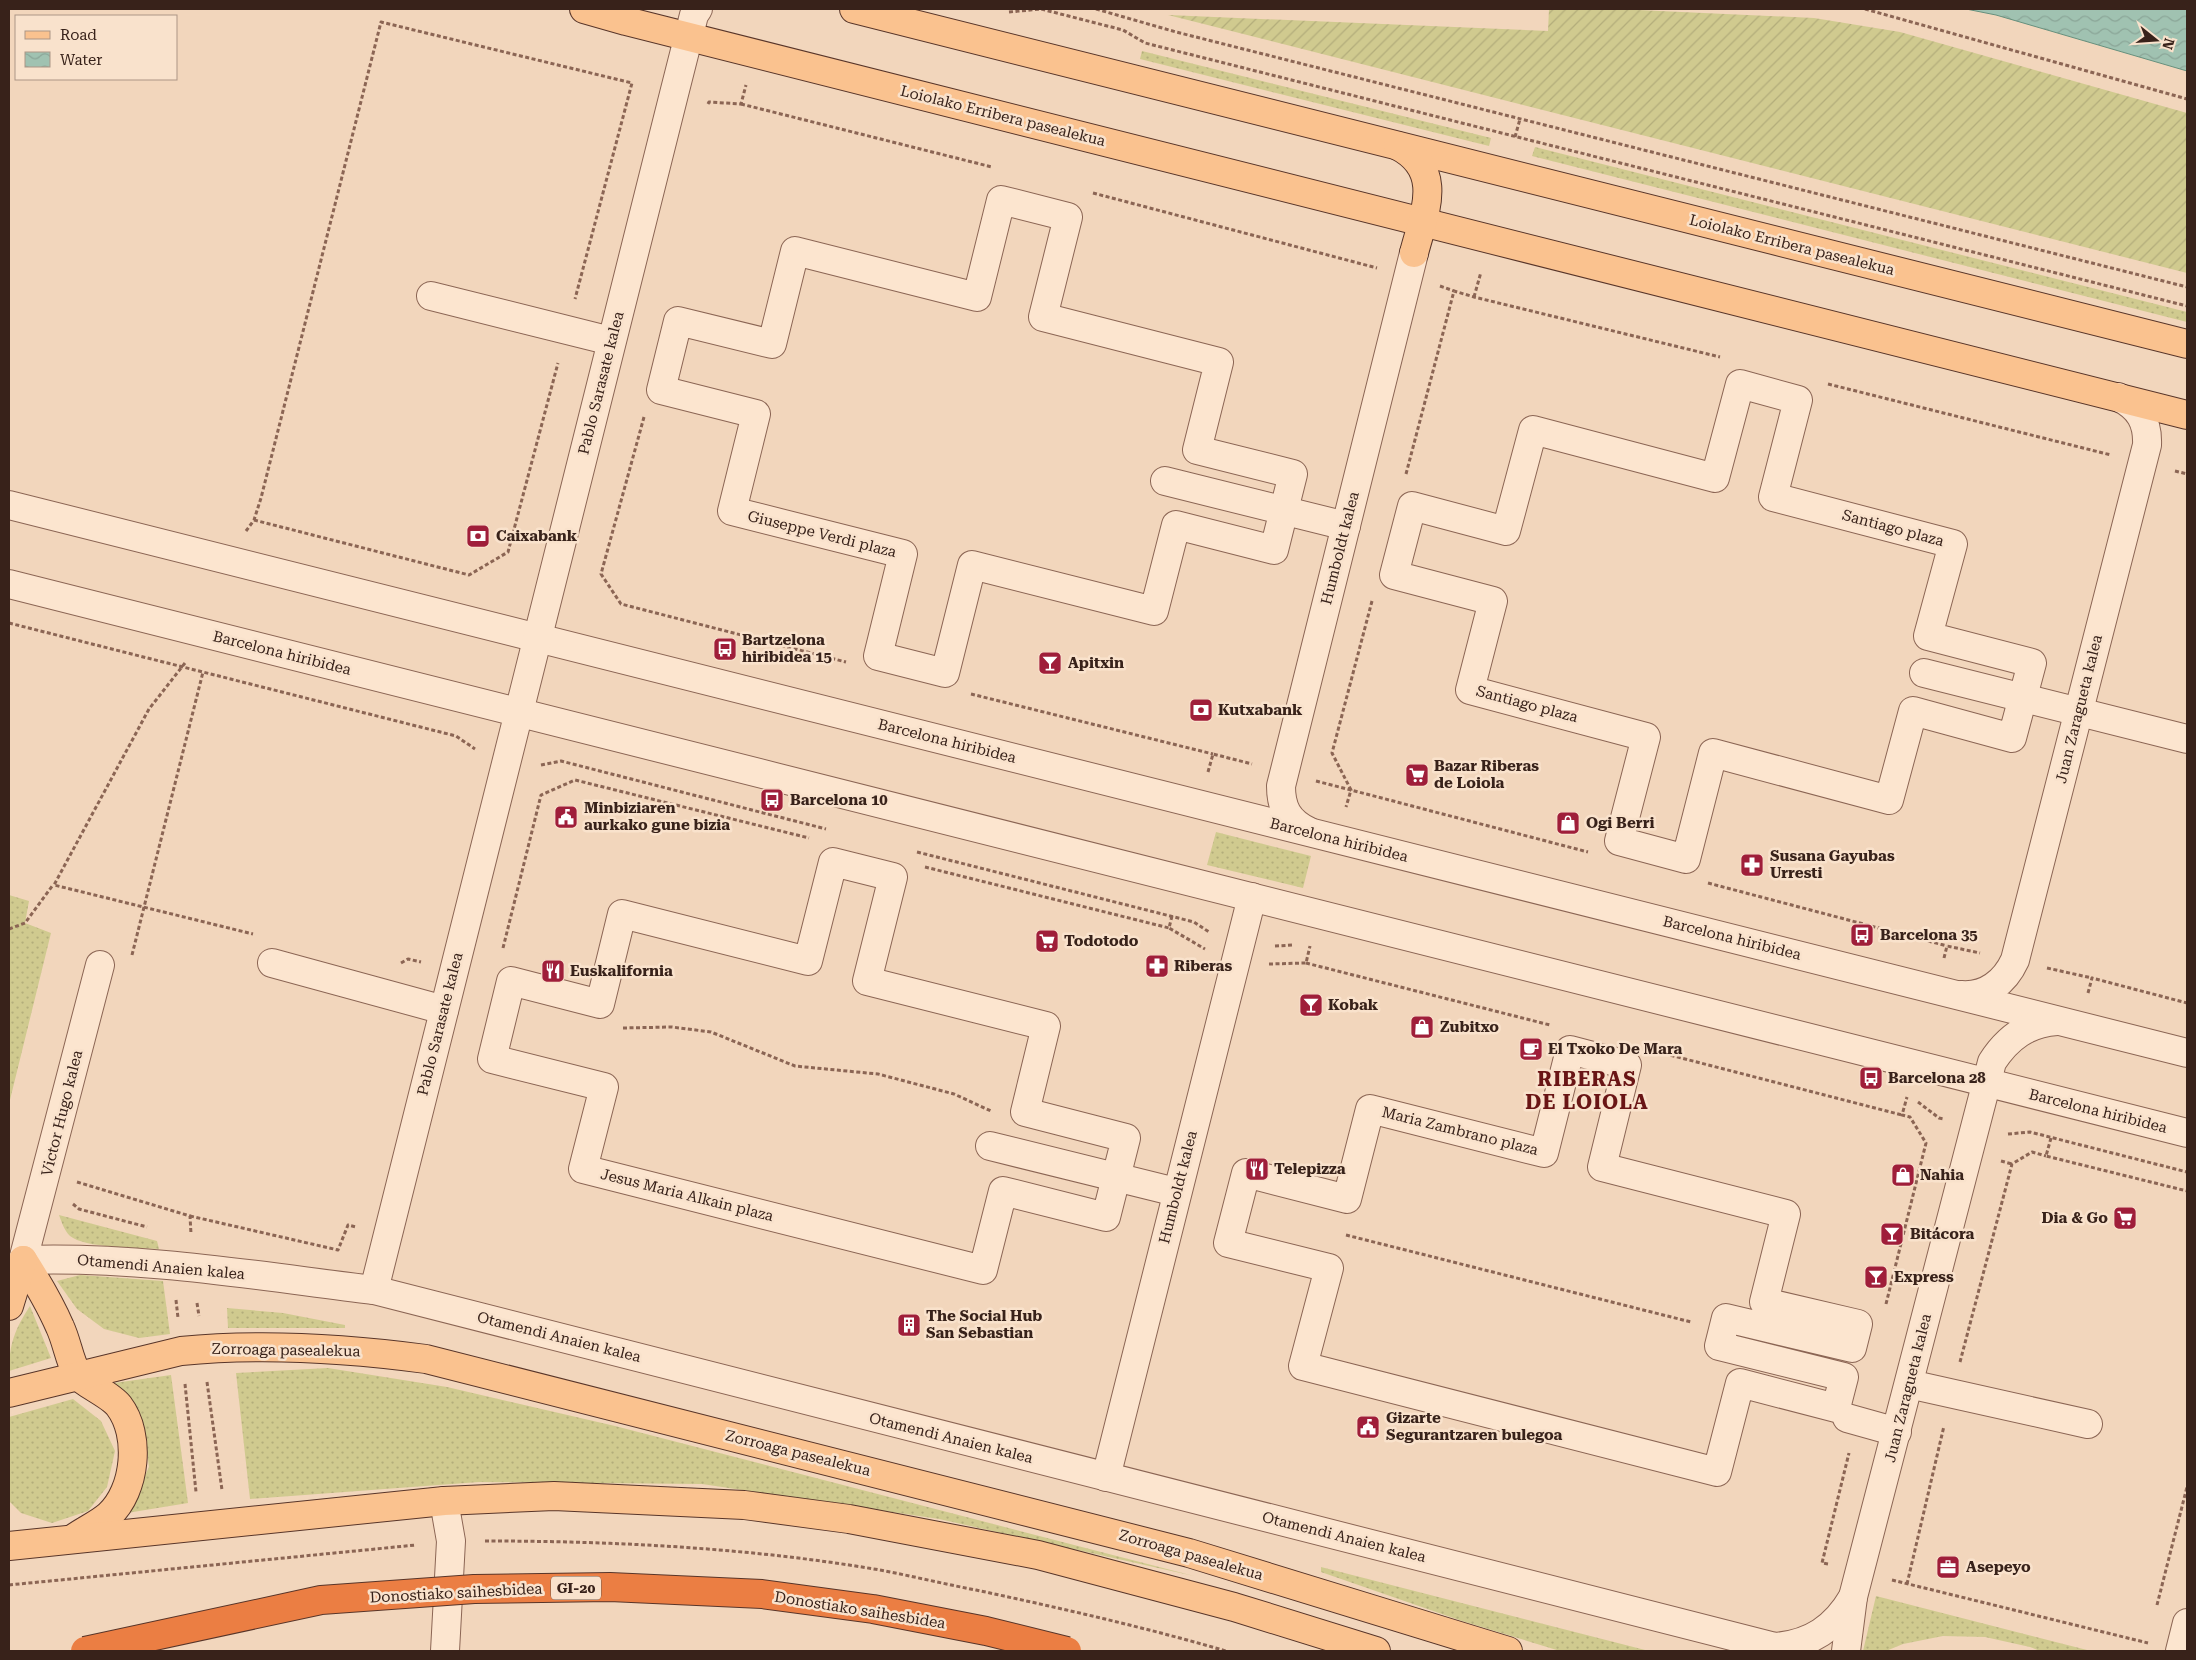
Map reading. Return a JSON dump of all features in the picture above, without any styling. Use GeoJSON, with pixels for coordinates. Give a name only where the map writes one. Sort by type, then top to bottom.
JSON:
{"type":"FeatureCollection","features":[{"type":"Feature","properties":{"kind":"highway","name":"Donostiako saihesbidea"},"geometry":{"type":"LineString","coordinates":[[85,1651],[321,1600],[474,1590],[610,1587],[762,1594],[873,1609],[986,1631],[1067,1651]]}},
{"type":"Feature","properties":{"kind":"main road","name":"Loiolako Erribera pasealekua"},"geometry":{"type":"LineString","coordinates":[[584,9],[688,37],[2187,415]]}},
{"type":"Feature","properties":{"kind":"main road","name":"Loiolako Erribera pasealekua"},"geometry":{"type":"LineString","coordinates":[[854,9],[2187,344]]}},
{"type":"Feature","properties":{"kind":"main road","name":"Loiolako Erribera pasealekua"},"geometry":{"type":"LineString","coordinates":[[1396,145],[1414,157],[1426,176],[1428,199],[1411,265]]}},
{"type":"Feature","properties":{"kind":"main road","name":"Loiolako Erribera pasealekua"},"geometry":{"type":"LineString","coordinates":[[1411,265],[1420,242],[1429,234],[1441,230],[1453,230]]}},
{"type":"Feature","properties":{"kind":"main road"},"geometry":{"type":"LineString","coordinates":[[9,1306],[23,1260]]}},
{"type":"Feature","properties":{"kind":"main road"},"geometry":{"type":"LineString","coordinates":[[9,1525],[63,1540],[109,1514],[126,1488],[133,1459],[130,1430],[119,1406],[102,1391],[78,1376],[61,1328],[42,1290],[23,1260]]}},
{"type":"Feature","properties":{"kind":"main road","name":"Zorroaga pasealekua"},"geometry":{"type":"LineString","coordinates":[[9,1392],[192,1350],[246,1346],[334,1348],[426,1359],[1189,1553],[1508,1651]]}},
{"type":"Feature","properties":{"kind":"main road"},"geometry":{"type":"LineString","coordinates":[[9,1546],[444,1501],[554,1496],[744,1505],[849,1519],[1038,1555],[1234,1607],[1376,1651]]}},
{"type":"Feature","properties":{"kind":"street","name":"Pablo Sarasate kalea"},"geometry":{"type":"LineString","coordinates":[[374,1290],[611,341],[688,37],[694,15],[698,9]]}},
{"type":"Feature","properties":{"kind":"street","name":"Giuseppe Verdi plaza"},"geometry":{"type":"LineString","coordinates":[[1001,200],[1068,217],[1043,317],[1219,362],[1197,450],[1293,474],[1284,511],[1274,550],[1176,525],[1154,611],[972,565],[945,673],[878,656],[903,554],[732,511],[756,414],[661,390],[678,321],[772,344],[796,251],[976,297],[1001,200]]}},
{"type":"Feature","properties":{"kind":"street","name":"Humboldt kalea"},"geometry":{"type":"LineString","coordinates":[[1309,832],[1296,826],[1287,815],[1281,801],[1281,786],[1411,265]]}},
{"type":"Feature","properties":{"kind":"street"},"geometry":{"type":"LineString","coordinates":[[431,296],[611,341]]}},
{"type":"Feature","properties":{"kind":"street","name":"Santiago plaza"},"geometry":{"type":"LineString","coordinates":[[1740,384],[1798,400],[1773,497],[1953,544],[1928,636],[2032,663],[2022,698],[2012,738],[1913,711],[1889,800],[1714,753],[1686,859],[1618,841],[1646,736],[1470,690],[1493,601],[1394,575],[1412,506],[1506,530],[1533,430],[1715,478],[1740,384]]}},
{"type":"Feature","properties":{"kind":"street","name":"Juan Zaragueta kalea"},"geometry":{"type":"LineString","coordinates":[[1957,995],[1969,996],[1993,987],[2010,971],[2015,960],[2147,446],[2146,425],[2142,416],[2136,408],[2118,397]]}},
{"type":"Feature","properties":{"kind":"street"},"geometry":{"type":"LineString","coordinates":[[1165,481],[1346,526]]}},
{"type":"Feature","properties":{"kind":"street","name":"Barcelona hiribidea"},"geometry":{"type":"LineString","coordinates":[[9,505],[2187,1053]]}},
{"type":"Feature","properties":{"kind":"street","name":"Barcelona hiribidea"},"geometry":{"type":"LineString","coordinates":[[9,584],[2187,1133]]}},
{"type":"Feature","properties":{"kind":"street","name":"Barcelona hiribidea"},"geometry":{"type":"LineString","coordinates":[[492,626],[514,626],[524,621],[538,609],[548,593]]}},
{"type":"Feature","properties":{"kind":"street"},"geometry":{"type":"LineString","coordinates":[[1924,673],[2187,739]]}},
{"type":"Feature","properties":{"kind":"street","name":"Barcelona hiribidea"},"geometry":{"type":"LineString","coordinates":[[527,676],[528,691],[534,704],[554,722]]}},
{"type":"Feature","properties":{"kind":"street","name":"Pablo Sarasate kalea"},"geometry":{"type":"LineString","coordinates":[[472,701],[494,712],[501,722],[507,740],[506,758]]}},
{"type":"Feature","properties":{"kind":"street","name":"Jesus Maria Alkain plaza"},"geometry":{"type":"LineString","coordinates":[[833,862],[893,878],[867,980],[1046,1026],[1025,1112],[1126,1138],[1116,1177],[1106,1217],[1002,1191],[983,1270],[583,1169],[604,1087],[492,1058],[511,982],[600,1004],[622,914],[808,961],[833,862]]}},
{"type":"Feature","properties":{"kind":"street","name":"Humboldt kalea"},"geometry":{"type":"LineString","coordinates":[[1106,1477],[1176,1192],[1252,897]]}},
{"type":"Feature","properties":{"kind":"street"},"geometry":{"type":"LineString","coordinates":[[272,963],[444,1010]]}},
{"type":"Feature","properties":{"kind":"street","name":"Victor Hugo kalea"},"geometry":{"type":"LineString","coordinates":[[23,1260],[100,965]]}},
{"type":"Feature","properties":{"kind":"street","name":"Juan Zaragueta kalea"},"geometry":{"type":"LineString","coordinates":[[1846,1651],[1853,1597],[1992,1062],[2010,1039],[2021,1031],[2034,1025],[2061,1021]]}},
{"type":"Feature","properties":{"kind":"street","name":"Maria Zambrano plaza"},"geometry":{"type":"LineString","coordinates":[[1570,1050],[1628,1065],[1602,1167],[1786,1214],[1764,1302],[1858,1324],[1852,1348],[1726,1318],[1719,1346],[1844,1377],[1836,1408],[1740,1383],[1717,1472],[1303,1366],[1329,1268],[1228,1243],[1246,1173],[1347,1199],[1370,1109],[1544,1153],[1570,1050]]}},
{"type":"Feature","properties":{"kind":"street","name":"Juan Zaragueta kalea"},"geometry":{"type":"LineString","coordinates":[[1943,1072],[1962,1083],[1969,1093],[1974,1103],[1975,1127]]}},
{"type":"Feature","properties":{"kind":"street"},"geometry":{"type":"LineString","coordinates":[[990,1146],[1176,1192]]}},
{"type":"Feature","properties":{"kind":"street","name":"Otamendi Anaien kalea"},"geometry":{"type":"LineString","coordinates":[[23,1260],[76,1259],[182,1267],[374,1290],[1775,1647],[1791,1646],[1821,1634],[1840,1618],[1853,1597]]}},
{"type":"Feature","properties":{"kind":"street"},"geometry":{"type":"LineString","coordinates":[[1909,1384],[2088,1424]]}},
{"type":"Feature","properties":{"kind":"street"},"geometry":{"type":"LineString","coordinates":[[1847,1418],[1897,1432]]}},
{"type":"Feature","properties":{"kind":"street"},"geometry":{"type":"LineString","coordinates":[[444,1501],[451,1541],[445,1651]]}},
{"type":"Feature","properties":{"kind":"street"},"geometry":{"type":"LineString","coordinates":[[2168,1648],[2187,1623]]}},
{"type":"Feature","properties":{"kind":"path"},"geometry":{"type":"LineString","coordinates":[[1096,9],[1176,32],[2187,287]]}},
{"type":"Feature","properties":{"kind":"path"},"geometry":{"type":"LineString","coordinates":[[1865,9],[2187,99]]}},
{"type":"Feature","properties":{"kind":"path"},"geometry":{"type":"LineString","coordinates":[[1006,12],[1041,10],[1123,30],[1145,43],[2187,306]]}},
{"type":"Feature","properties":{"kind":"path"},"geometry":{"type":"LineString","coordinates":[[254,520],[469,575],[508,552],[632,83],[381,22]]}},
{"type":"Feature","properties":{"kind":"path"},"geometry":{"type":"LineString","coordinates":[[741,104],[748,78]]}},
{"type":"Feature","properties":{"kind":"path"},"geometry":{"type":"LineString","coordinates":[[706,112],[709,102],[741,104],[1002,169]]}},
{"type":"Feature","properties":{"kind":"path"},"geometry":{"type":"LineString","coordinates":[[1513,146],[1520,119]]}},
{"type":"Feature","properties":{"kind":"path"},"geometry":{"type":"LineString","coordinates":[[1087,192],[1411,265],[1454,291]]}},
{"type":"Feature","properties":{"kind":"path"},"geometry":{"type":"LineString","coordinates":[[1474,297],[1483,263]]}},
{"type":"Feature","properties":{"kind":"path"},"geometry":{"type":"LineString","coordinates":[[645,412],[601,574],[621,604],[848,662]]}},
{"type":"Feature","properties":{"kind":"path"},"geometry":{"type":"LineString","coordinates":[[1351,790],[1332,753],[1374,593]]}},
{"type":"Feature","properties":{"kind":"path"},"geometry":{"type":"LineString","coordinates":[[9,623],[456,736],[477,751],[536,766],[561,762],[827,829]]}},
{"type":"Feature","properties":{"kind":"path"},"geometry":{"type":"LineString","coordinates":[[130,964],[203,672]]}},
{"type":"Feature","properties":{"kind":"path"},"geometry":{"type":"LineString","coordinates":[[963,692],[1213,754]]}},
{"type":"Feature","properties":{"kind":"path"},"geometry":{"type":"LineString","coordinates":[[502,952],[541,795],[575,780],[816,840]]}},
{"type":"Feature","properties":{"kind":"path"},"geometry":{"type":"LineString","coordinates":[[913,851],[1194,922],[1217,937],[1263,948],[1292,945],[1319,952]]}},
{"type":"Feature","properties":{"kind":"path"},"geometry":{"type":"LineString","coordinates":[[922,866],[1169,928]]}},
{"type":"Feature","properties":{"kind":"path"},"geometry":{"type":"LineString","coordinates":[[9,929],[25,922],[54,885]]}},
{"type":"Feature","properties":{"kind":"path"},"geometry":{"type":"LineString","coordinates":[[2086,1002],[2092,978],[2187,1003]]}},
{"type":"Feature","properties":{"kind":"path"},"geometry":{"type":"LineString","coordinates":[[1897,1097],[1919,1102],[1939,1118],[2005,1135],[2030,1132],[2187,1172]]}},
{"type":"Feature","properties":{"kind":"path"},"geometry":{"type":"LineString","coordinates":[[2046,1156],[2053,1128]]}},
{"type":"Feature","properties":{"kind":"path"},"geometry":{"type":"LineString","coordinates":[[1907,1584],[1952,1393],[2012,1164],[2032,1152],[2187,1191]]}},
{"type":"Feature","properties":{"kind":"path"},"geometry":{"type":"LineString","coordinates":[[74,1189],[78,1172]]}},
{"type":"Feature","properties":{"kind":"path"},"geometry":{"type":"LineString","coordinates":[[75,1182],[190,1216],[338,1250],[348,1225],[388,1234]]}},
{"type":"Feature","properties":{"kind":"path"},"geometry":{"type":"LineString","coordinates":[[72,1196],[73,1204],[79,1209],[160,1231],[166,1236],[182,1267],[213,1525]]}},
{"type":"Feature","properties":{"kind":"path"},"geometry":{"type":"LineString","coordinates":[[190,1216],[182,1267],[213,1525]]}},
{"type":"Feature","properties":{"kind":"path"},"geometry":{"type":"LineString","coordinates":[[2157,1606],[2187,1487]]}},
{"type":"Feature","properties":{"kind":"path"},"geometry":{"type":"LineString","coordinates":[[9,1585],[451,1541]]}},
{"type":"Feature","properties":{"kind":"path"},"geometry":{"type":"LineString","coordinates":[[1884,1578],[2168,1648]]}},
{"type":"Feature","properties":{"kind":"path"},"geometry":{"type":"LineString","coordinates":[[2148,1643],[2150,1634]]}},
{"type":"Feature","properties":{"kind":"shaded area"},"geometry":{"type":"Polygon","coordinates":[[[1549,9],[1616,9],[1814,18],[1900,32],[2187,113],[2187,273],[1168,15],[1548,31],[1549,9]]]}},
{"type":"Feature","properties":{"kind":"shaded area"},"geometry":{"type":"Polygon","coordinates":[[[1142,51],[1491,138],[1489,146],[1140,59],[1142,51]]]}},
{"type":"Feature","properties":{"kind":"shaded area"},"geometry":{"type":"Polygon","coordinates":[[[1535,147],[2187,312],[2187,322],[1532,156],[1535,147]]]}},
{"type":"Feature","properties":{"kind":"shaded area"},"geometry":{"type":"Polygon","coordinates":[[[1216,832],[1311,856],[1303,888],[1207,865],[1216,832]]]}},
{"type":"Feature","properties":{"kind":"shaded area"},"geometry":{"type":"Polygon","coordinates":[[[9,895],[29,901],[25,923],[51,933],[9,1104],[9,895]]]}},
{"type":"Feature","properties":{"kind":"shaded area"},"geometry":{"type":"Polygon","coordinates":[[[59,1215],[157,1241],[159,1249],[112,1247],[77,1240],[66,1231],[59,1215]]]}},
{"type":"Feature","properties":{"kind":"shaded area"},"geometry":{"type":"Polygon","coordinates":[[[80,1275],[163,1281],[170,1334],[139,1338],[104,1329],[77,1309],[57,1281],[80,1275]]]}},
{"type":"Feature","properties":{"kind":"shaded area"},"geometry":{"type":"Polygon","coordinates":[[[30,1306],[51,1358],[9,1371],[10,1353],[14,1337],[20,1322],[30,1306]]]}},
{"type":"Feature","properties":{"kind":"shaded area"},"geometry":{"type":"Polygon","coordinates":[[[227,1308],[283,1313],[345,1325],[345,1328],[228,1328],[227,1308]]]}},
{"type":"Feature","properties":{"kind":"shaded area"},"geometry":{"type":"Polygon","coordinates":[[[328,1368],[447,1387],[615,1426],[1194,1576],[939,1519],[702,1484],[479,1482],[250,1499],[236,1373],[328,1368]]]}},
{"type":"Feature","properties":{"kind":"shaded area"},"geometry":{"type":"Polygon","coordinates":[[[171,1375],[188,1503],[127,1513],[149,1467],[143,1423],[114,1383],[171,1375]]]}},
{"type":"Feature","properties":{"kind":"shaded area"},"geometry":{"type":"Polygon","coordinates":[[[73,1399],[101,1421],[115,1451],[107,1487],[88,1511],[52,1523],[21,1513],[9,1501],[9,1417],[73,1399]]]}},
{"type":"Feature","properties":{"kind":"shaded area"},"geometry":{"type":"Polygon","coordinates":[[[1321,1567],[1649,1651],[1560,1651],[1462,1621],[1321,1572],[1321,1567]]]}},
{"type":"Feature","properties":{"kind":"shaded area"},"geometry":{"type":"Polygon","coordinates":[[[1876,1596],[2091,1651],[2040,1651],[1985,1637],[1943,1636],[1903,1644],[1886,1651],[1863,1651],[1876,1596]]]}},
{"type":"Feature","properties":{"kind":"water"},"geometry":{"type":"Polygon","coordinates":[[[1966,9],[2187,9],[2187,71],[1996,15],[1966,9]]]}},
{"type":"Feature","properties":{"kind":"place","name":"Caixabank"},"geometry":{"type":"Point","coordinates":[478,536]}},
{"type":"Feature","properties":{"kind":"place","name":"Bartzelona hiribidea 15"},"geometry":{"type":"Point","coordinates":[725,649]}},
{"type":"Feature","properties":{"kind":"place","name":"Apitxin"},"geometry":{"type":"Point","coordinates":[1050,663]}},
{"type":"Feature","properties":{"kind":"place","name":"Kutxabank"},"geometry":{"type":"Point","coordinates":[1201,710]}},
{"type":"Feature","properties":{"kind":"place","name":"Bazar Riberas de Loiola"},"geometry":{"type":"Point","coordinates":[1417,775]}},
{"type":"Feature","properties":{"kind":"place","name":"Barcelona 10"},"geometry":{"type":"Point","coordinates":[772,800]}},
{"type":"Feature","properties":{"kind":"place","name":"Minbiziaren aurkako gune bizia"},"geometry":{"type":"Point","coordinates":[566,817]}},
{"type":"Feature","properties":{"kind":"place","name":"Ogi Berri"},"geometry":{"type":"Point","coordinates":[1568,823]}},
{"type":"Feature","properties":{"kind":"place","name":"Susana Gayubas Urresti"},"geometry":{"type":"Point","coordinates":[1752,865]}},
{"type":"Feature","properties":{"kind":"place","name":"Barcelona 35"},"geometry":{"type":"Point","coordinates":[1862,935]}},
{"type":"Feature","properties":{"kind":"place","name":"Todotodo"},"geometry":{"type":"Point","coordinates":[1047,941]}},
{"type":"Feature","properties":{"kind":"place","name":"Riberas"},"geometry":{"type":"Point","coordinates":[1157,966]}},
{"type":"Feature","properties":{"kind":"place","name":"Euskalifornia"},"geometry":{"type":"Point","coordinates":[553,971]}},
{"type":"Feature","properties":{"kind":"place","name":"Kobak"},"geometry":{"type":"Point","coordinates":[1311,1005]}},
{"type":"Feature","properties":{"kind":"place","name":"Zubitxo"},"geometry":{"type":"Point","coordinates":[1422,1027]}},
{"type":"Feature","properties":{"kind":"place","name":"El Txoko De Mara"},"geometry":{"type":"Point","coordinates":[1531,1049]}},
{"type":"Feature","properties":{"kind":"place","name":"Barcelona 28"},"geometry":{"type":"Point","coordinates":[1871,1078]}},
{"type":"Feature","properties":{"kind":"place","name":"Telepizza"},"geometry":{"type":"Point","coordinates":[1257,1169]}},
{"type":"Feature","properties":{"kind":"place","name":"Nahia"},"geometry":{"type":"Point","coordinates":[1903,1175]}},
{"type":"Feature","properties":{"kind":"place","name":"Dia & Go"},"geometry":{"type":"Point","coordinates":[2125,1218]}},
{"type":"Feature","properties":{"kind":"place","name":"Bitácora"},"geometry":{"type":"Point","coordinates":[1892,1234]}},
{"type":"Feature","properties":{"kind":"place","name":"Express"},"geometry":{"type":"Point","coordinates":[1876,1277]}},
{"type":"Feature","properties":{"kind":"place","name":"The Social Hub San Sebastian"},"geometry":{"type":"Point","coordinates":[909,1325]}},
{"type":"Feature","properties":{"kind":"place","name":"Gizarte Segurantzaren bulegoa"},"geometry":{"type":"Point","coordinates":[1368,1427]}},
{"type":"Feature","properties":{"kind":"place","name":"Asepeyo"},"geometry":{"type":"Point","coordinates":[1948,1567]}},
{"type":"Feature","properties":{"kind":"district","name":"RIBERAS DE LOIOLA"},"geometry":{"type":"Point","coordinates":[1587,1090]}}]}
